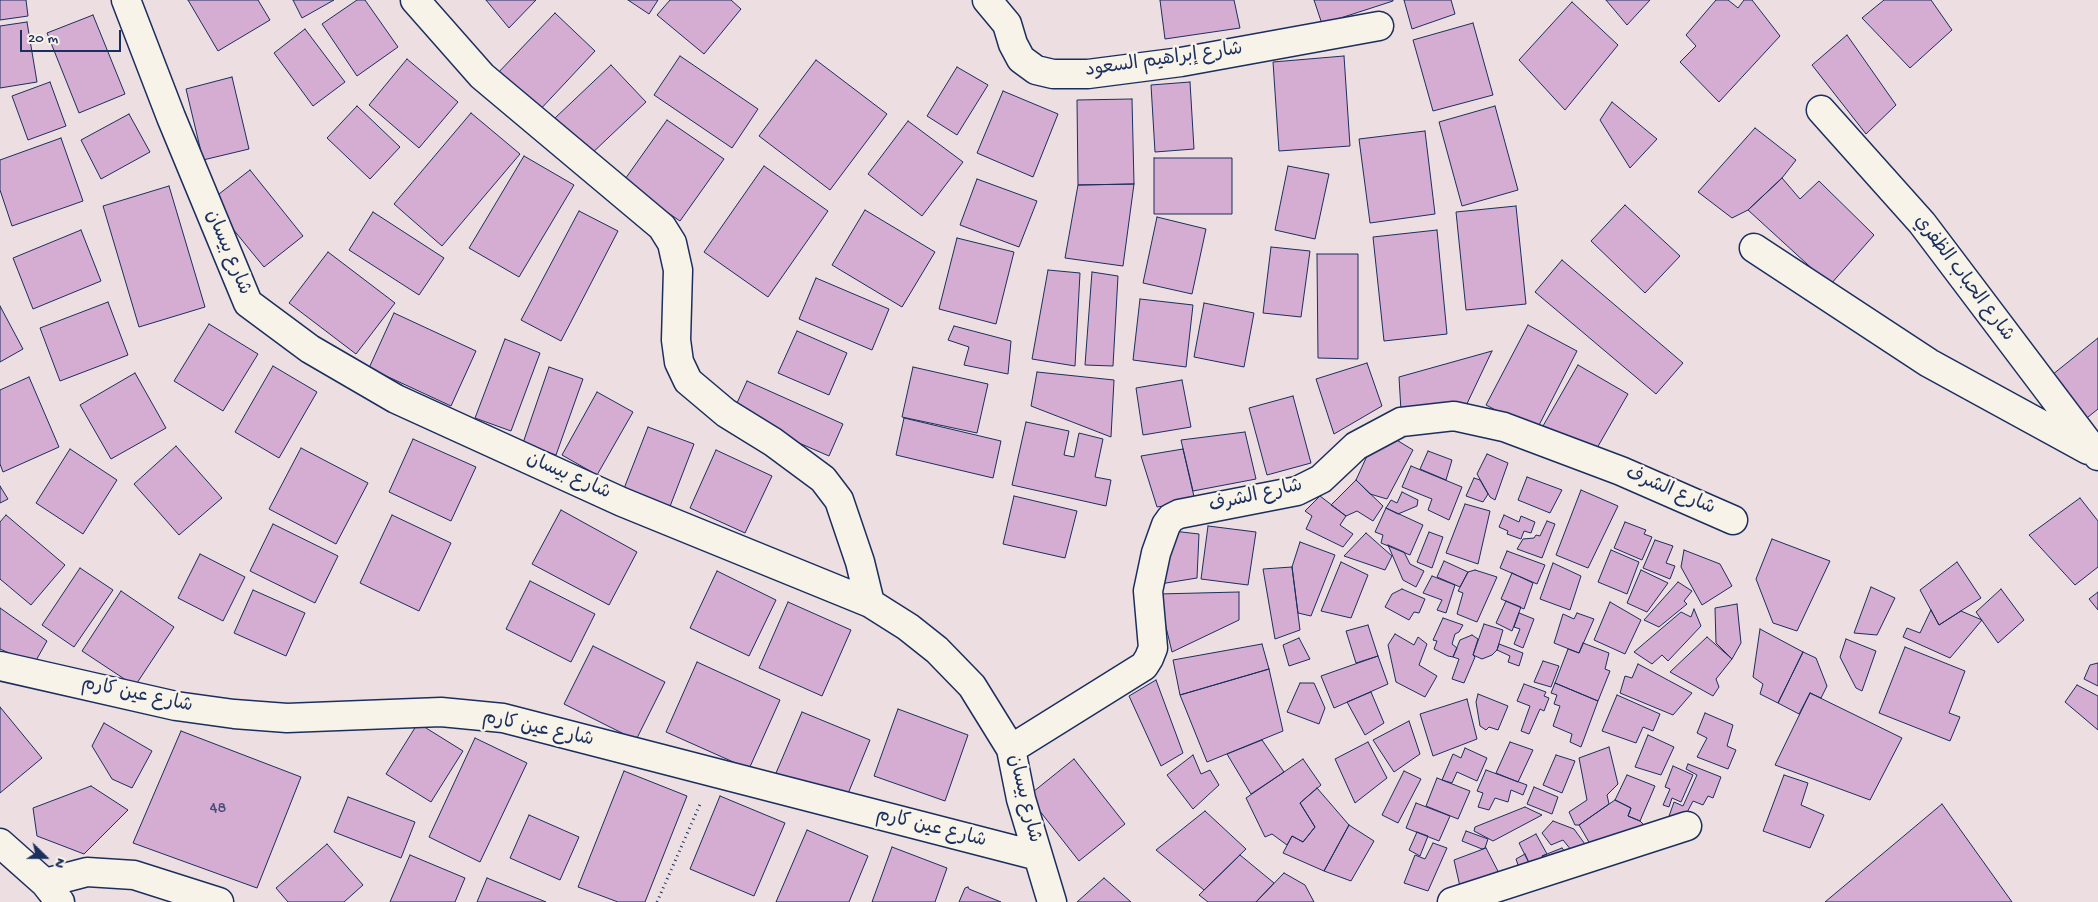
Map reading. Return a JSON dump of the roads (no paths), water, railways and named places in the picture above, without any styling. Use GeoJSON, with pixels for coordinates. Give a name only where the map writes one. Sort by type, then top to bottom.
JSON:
{"type":"FeatureCollection","features":[{"type":"Feature","properties":{"kind":"street","name":"شارع بيسان"},"geometry":{"type":"LineString","coordinates":[[126,0],[171,117],[248,303],[310,349],[396,399],[622,502],[870,603],[916,632],[937,650],[972,686],[1011,749],[1021,799],[1052,902]]}},
{"type":"Feature","properties":{"kind":"street"},"geometry":{"type":"LineString","coordinates":[[415,0],[482,76],[662,227],[672,243],[678,270],[676,340],[679,362],[688,382],[726,413],[773,442],[823,479],[840,500],[860,562],[870,603]]}},
{"type":"Feature","properties":{"kind":"street","name":"شارع إبراهيم السعود"},"geometry":{"type":"LineString","coordinates":[[987,0],[1007,24],[1013,44],[1021,59],[1036,70],[1053,74],[1088,74],[1181,62],[1379,26]]}},
{"type":"Feature","properties":{"kind":"street","name":"شارع الحباب الظفري"},"geometry":{"type":"LineString","coordinates":[[1821,110],[1922,223],[2098,456]]}},
{"type":"Feature","properties":{"kind":"street"},"geometry":{"type":"LineString","coordinates":[[1754,248],[1872,327],[1930,363],[2098,456]]}},
{"type":"Feature","properties":{"kind":"street","name":"شارع الشرف"},"geometry":{"type":"LineString","coordinates":[[1011,749],[1144,666],[1153,648],[1148,591],[1156,553],[1166,525],[1171,518],[1179,514],[1297,491],[1321,479],[1356,446],[1401,422],[1454,416],[1504,427],[1622,471],[1733,520]]}},
{"type":"Feature","properties":{"kind":"street","name":"شارع عين كارم"},"geometry":{"type":"LineString","coordinates":[[0,666],[176,706],[234,714],[287,718],[441,712],[503,718],[1038,856]]}},
{"type":"Feature","properties":{"kind":"street"},"geometry":{"type":"LineString","coordinates":[[1452,902],[1687,826]]}},
{"type":"Feature","properties":{"kind":"street"},"geometry":{"type":"LineString","coordinates":[[0,843],[52,892],[87,872],[134,875],[219,902]]}}]}
